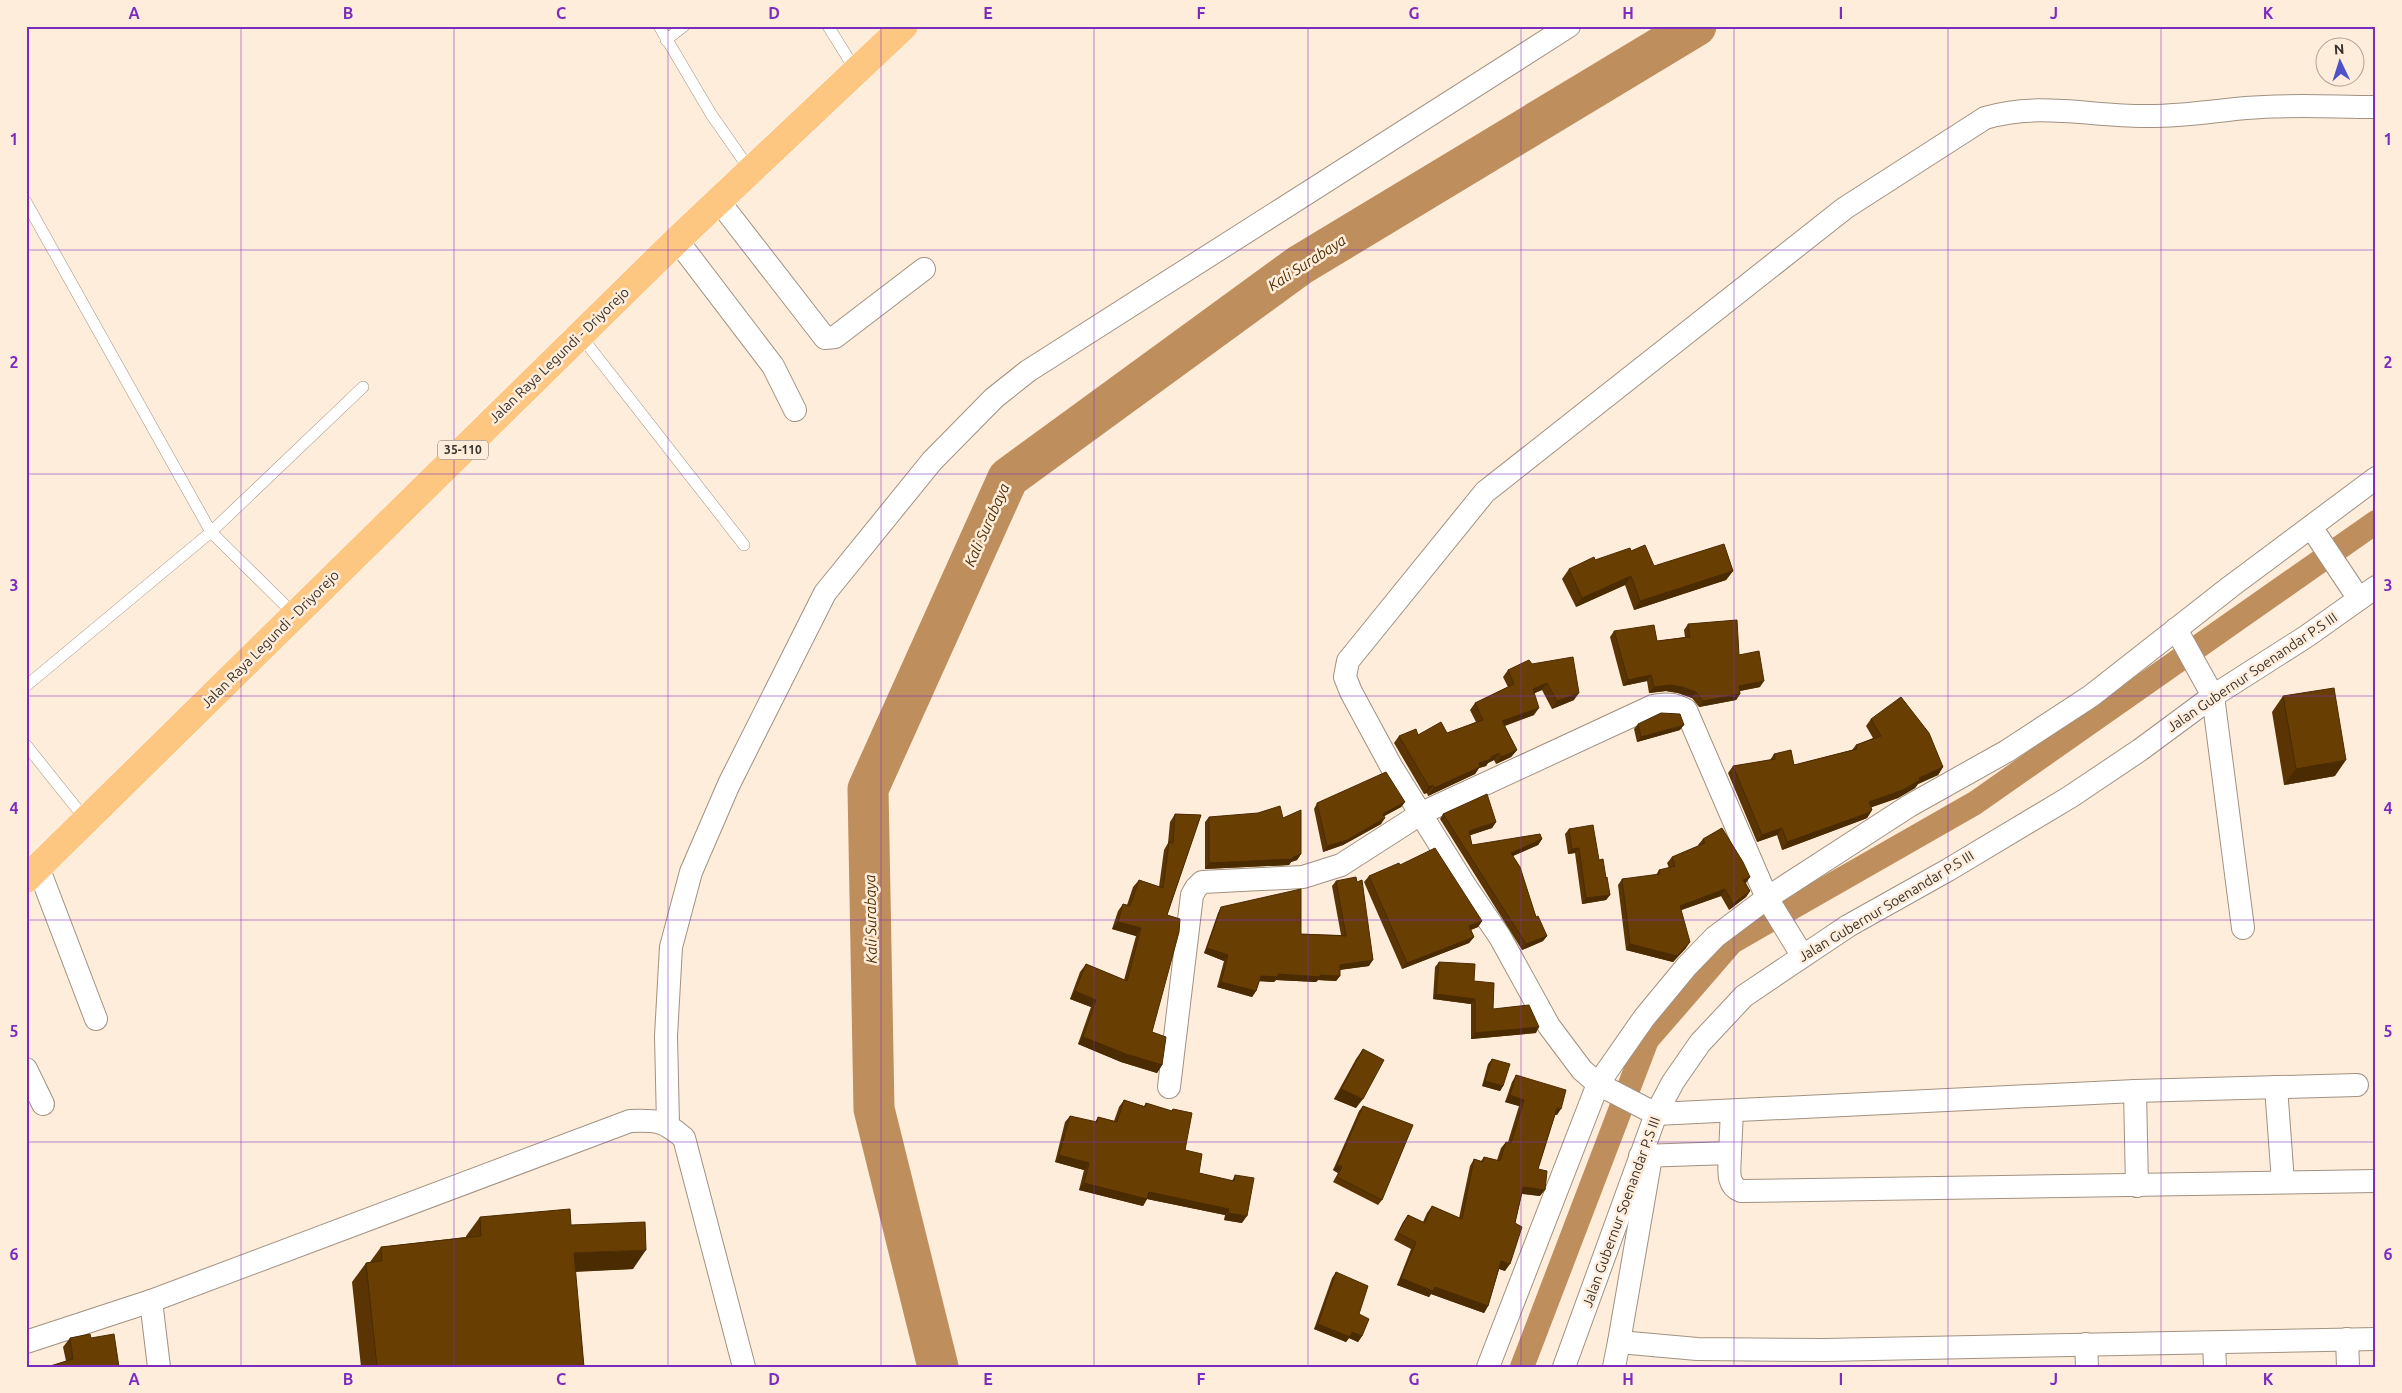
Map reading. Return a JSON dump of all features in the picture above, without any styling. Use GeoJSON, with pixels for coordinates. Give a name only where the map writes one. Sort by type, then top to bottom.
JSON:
{"type":"FeatureCollection","features":[{"type":"Feature","properties":{"kind":"main road","name":"Jalan Raya Legundi - Driyorejo"},"geometry":{"type":"LineString","coordinates":[[32,873],[718,200],[743,161],[850,61],[904,26]]}},
{"type":"Feature","properties":{"kind":"street"},"geometry":{"type":"LineString","coordinates":[[668,1124],[666,1036],[671,947],[691,872],[729,784],[825,593],[932,461],[994,398],[1028,371],[1569,26]]}},
{"type":"Feature","properties":{"kind":"street"},"geometry":{"type":"LineString","coordinates":[[2357,1085],[2134,1092],[1732,1111],[1649,1111],[1602,1086],[1582,1070],[1549,1026],[1500,937],[1466,887],[1392,766],[1351,692],[1345,676],[1348,661],[1485,492],[1845,208],[1985,118],[2004,112],[2030,109],[2144,116],[2182,116],[2248,108],[2376,108]]}},
{"type":"Feature","properties":{"kind":"street"},"geometry":{"type":"LineString","coordinates":[[718,200],[825,338],[835,337],[924,269]]}},
{"type":"Feature","properties":{"kind":"street"},"geometry":{"type":"LineString","coordinates":[[677,240],[773,366],[796,410]]}},
{"type":"Feature","properties":{"kind":"street"},"geometry":{"type":"LineString","coordinates":[[1488,1367],[1602,1086],[1644,1018],[1687,966],[1715,937],[1771,904],[1909,806],[2008,751],[2179,635],[2317,535],[2376,478]]}},
{"type":"Feature","properties":{"kind":"street"},"geometry":{"type":"LineString","coordinates":[[2317,535],[2362,590]]}},
{"type":"Feature","properties":{"kind":"street","name":"Jalan Gubernur Soenandar P.S III"},"geometry":{"type":"LineString","coordinates":[[1564,1367],[1646,1156],[1649,1111],[1673,1082],[1700,1043],[1744,996],[1798,949],[1948,870],[2070,797],[2140,750],[2209,690],[2362,590]]}},
{"type":"Feature","properties":{"kind":"street"},"geometry":{"type":"LineString","coordinates":[[2179,635],[2209,690],[2243,928]]}},
{"type":"Feature","properties":{"kind":"street"},"geometry":{"type":"LineString","coordinates":[[1169,1087],[1192,895],[1202,882],[1211,880],[1303,877],[1341,865],[1422,813],[1653,706],[1676,705],[1686,710],[1771,904],[1798,949]]}},
{"type":"Feature","properties":{"kind":"street"},"geometry":{"type":"LineString","coordinates":[[32,873],[96,1020]]}},
{"type":"Feature","properties":{"kind":"street"},"geometry":{"type":"LineString","coordinates":[[26,1069],[42,1104]]}},
{"type":"Feature","properties":{"kind":"street"},"geometry":{"type":"LineString","coordinates":[[2276,1087],[2283,1182]]}},
{"type":"Feature","properties":{"kind":"street"},"geometry":{"type":"LineString","coordinates":[[2134,1092],[2137,1186]]}},
{"type":"Feature","properties":{"kind":"street"},"geometry":{"type":"LineString","coordinates":[[1732,1111],[1731,1183],[1741,1191],[2376,1181]]}},
{"type":"Feature","properties":{"kind":"street"},"geometry":{"type":"LineString","coordinates":[[26,1342],[151,1301],[630,1121],[652,1121],[668,1124],[684,1138],[744,1367]]}},
{"type":"Feature","properties":{"kind":"street"},"geometry":{"type":"LineString","coordinates":[[1614,1367],[1646,1156],[1730,1153]]}},
{"type":"Feature","properties":{"kind":"street"},"geometry":{"type":"LineString","coordinates":[[151,1301],[160,1367]]}},
{"type":"Feature","properties":{"kind":"street"},"geometry":{"type":"LineString","coordinates":[[2347,1339],[2348,1367]]}},
{"type":"Feature","properties":{"kind":"street"},"geometry":{"type":"LineString","coordinates":[[1618,1342],[1697,1358],[1956,1358],[2086,1344],[2376,1339]]}},
{"type":"Feature","properties":{"kind":"street"},"geometry":{"type":"LineString","coordinates":[[2214,1343],[2215,1367]]}},
{"type":"Feature","properties":{"kind":"street"},"geometry":{"type":"LineString","coordinates":[[2086,1344],[2087,1367]]}},
{"type":"Feature","properties":{"kind":"lane"},"geometry":{"type":"LineString","coordinates":[[659,26],[710,114],[743,161]]}},
{"type":"Feature","properties":{"kind":"lane"},"geometry":{"type":"LineString","coordinates":[[666,40],[684,26]]}},
{"type":"Feature","properties":{"kind":"lane"},"geometry":{"type":"LineString","coordinates":[[828,26],[850,61]]}},
{"type":"Feature","properties":{"kind":"lane"},"geometry":{"type":"LineString","coordinates":[[26,202],[211,532],[295,615]]}},
{"type":"Feature","properties":{"kind":"lane"},"geometry":{"type":"LineString","coordinates":[[580,335],[744,545]]}},
{"type":"Feature","properties":{"kind":"lane"},"geometry":{"type":"LineString","coordinates":[[26,686],[211,532],[363,387]]}},
{"type":"Feature","properties":{"kind":"lane"},"geometry":{"type":"LineString","coordinates":[[26,745],[86,820]]}},
{"type":"Feature","properties":{"kind":"building"},"geometry":{"type":"Polygon","coordinates":[[[1724,544],[1733,571],[1640,601],[1631,576],[1582,598],[1569,569],[1594,557],[1595,560],[1630,548],[1631,551],[1645,545],[1654,566],[1724,544]]]}},
{"type":"Feature","properties":{"kind":"building"},"geometry":{"type":"Polygon","coordinates":[[[1737,620],[1739,655],[1759,651],[1764,681],[1739,686],[1740,694],[1703,701],[1696,692],[1682,687],[1670,685],[1654,687],[1651,675],[1628,680],[1614,631],[1654,625],[1657,641],[1690,637],[1688,624],[1737,620]]]}},
{"type":"Feature","properties":{"kind":"building"},"geometry":{"type":"Polygon","coordinates":[[[1573,657],[1579,693],[1557,701],[1547,683],[1533,689],[1539,708],[1502,721],[1517,750],[1501,757],[1499,753],[1491,757],[1491,759],[1479,763],[1480,767],[1434,788],[1433,785],[1429,787],[1399,736],[1416,729],[1418,735],[1441,722],[1447,733],[1483,720],[1475,703],[1514,684],[1508,670],[1529,660],[1532,664],[1573,657]]]}},
{"type":"Feature","properties":{"kind":"building"},"geometry":{"type":"Polygon","coordinates":[[[2334,688],[2346,760],[2296,769],[2283,696],[2334,688]]]}},
{"type":"Feature","properties":{"kind":"building"},"geometry":{"type":"Polygon","coordinates":[[[1901,697],[1929,733],[1943,767],[1919,778],[1920,780],[1903,790],[1869,802],[1872,810],[1868,813],[1787,842],[1782,828],[1762,835],[1733,766],[1775,759],[1774,754],[1791,750],[1794,765],[1857,749],[1856,745],[1881,736],[1871,719],[1901,697]]]}},
{"type":"Feature","properties":{"kind":"building"},"geometry":{"type":"Polygon","coordinates":[[[1661,713],[1680,714],[1684,725],[1641,737],[1638,724],[1661,713]]]}},
{"type":"Feature","properties":{"kind":"building"},"geometry":{"type":"Polygon","coordinates":[[[1386,772],[1405,802],[1383,814],[1385,818],[1347,840],[1327,846],[1317,803],[1386,772]]]}},
{"type":"Feature","properties":{"kind":"building"},"geometry":{"type":"Polygon","coordinates":[[[1487,794],[1496,822],[1469,831],[1472,845],[1540,834],[1542,839],[1511,853],[1520,867],[1536,917],[1538,916],[1547,936],[1526,944],[1443,814],[1487,794]]]}},
{"type":"Feature","properties":{"kind":"building"},"geometry":{"type":"Polygon","coordinates":[[[1280,806],[1283,818],[1301,810],[1301,854],[1293,857],[1293,859],[1209,863],[1209,817],[1258,813],[1280,806]]]}},
{"type":"Feature","properties":{"kind":"building"},"geometry":{"type":"Polygon","coordinates":[[[1175,814],[1201,815],[1167,915],[1180,919],[1179,932],[1152,1032],[1166,1037],[1162,1065],[1126,1054],[1083,1037],[1096,1000],[1075,991],[1086,964],[1127,981],[1141,928],[1118,922],[1123,904],[1130,906],[1139,880],[1163,888],[1169,842],[1173,843],[1175,814]]]}},
{"type":"Feature","properties":{"kind":"building"},"geometry":{"type":"Polygon","coordinates":[[[1593,825],[1599,860],[1603,859],[1610,895],[1586,898],[1579,848],[1572,849],[1569,829],[1593,825]]]}},
{"type":"Feature","properties":{"kind":"building"},"geometry":{"type":"Polygon","coordinates":[[[1722,828],[1750,877],[1743,880],[1750,891],[1733,904],[1725,889],[1680,906],[1690,942],[1677,956],[1630,944],[1622,879],[1660,874],[1659,870],[1675,866],[1672,857],[1705,843],[1703,839],[1722,828]]]}},
{"type":"Feature","properties":{"kind":"building"},"geometry":{"type":"Polygon","coordinates":[[[1435,848],[1482,921],[1469,926],[1474,937],[1407,963],[1369,876],[1399,863],[1400,865],[1435,848]]]}},
{"type":"Feature","properties":{"kind":"building"},"geometry":{"type":"Polygon","coordinates":[[[1356,877],[1357,882],[1362,880],[1373,960],[1340,965],[1340,976],[1320,975],[1320,977],[1278,974],[1278,977],[1261,976],[1256,991],[1221,982],[1228,955],[1207,948],[1221,907],[1301,889],[1301,934],[1346,936],[1336,881],[1356,877]]]}},
{"type":"Feature","properties":{"kind":"building"},"geometry":{"type":"Polygon","coordinates":[[[1439,962],[1475,964],[1474,981],[1494,983],[1493,1009],[1529,1005],[1539,1027],[1475,1033],[1475,999],[1436,994],[1439,962]]]}},
{"type":"Feature","properties":{"kind":"building"},"geometry":{"type":"Polygon","coordinates":[[[1363,1049],[1384,1060],[1363,1099],[1341,1089],[1363,1049]]]}},
{"type":"Feature","properties":{"kind":"building"},"geometry":{"type":"Polygon","coordinates":[[[1492,1059],[1510,1064],[1503,1086],[1485,1081],[1492,1059]]]}},
{"type":"Feature","properties":{"kind":"building"},"geometry":{"type":"Polygon","coordinates":[[[1516,1075],[1566,1090],[1561,1109],[1557,1108],[1538,1169],[1547,1171],[1545,1190],[1523,1187],[1515,1223],[1522,1227],[1510,1264],[1501,1261],[1488,1306],[1435,1287],[1433,1291],[1401,1278],[1416,1242],[1398,1233],[1408,1215],[1425,1223],[1432,1206],[1462,1219],[1474,1159],[1483,1162],[1484,1157],[1500,1161],[1506,1142],[1511,1143],[1524,1100],[1510,1095],[1516,1075]]]}},
{"type":"Feature","properties":{"kind":"building"},"geometry":{"type":"Polygon","coordinates":[[[1124,1100],[1145,1107],[1146,1103],[1172,1111],[1173,1109],[1192,1113],[1185,1150],[1202,1154],[1199,1173],[1234,1181],[1235,1175],[1254,1178],[1247,1216],[1228,1213],[1229,1209],[1149,1192],[1147,1199],[1084,1183],[1089,1163],[1059,1155],[1070,1116],[1097,1122],[1098,1117],[1117,1122],[1124,1100]]]}},
{"type":"Feature","properties":{"kind":"building"},"geometry":{"type":"Polygon","coordinates":[[[1363,1106],[1413,1125],[1382,1200],[1337,1177],[1342,1167],[1337,1165],[1363,1106]]]}},
{"type":"Feature","properties":{"kind":"building"},"geometry":{"type":"Polygon","coordinates":[[[570,1209],[571,1225],[645,1222],[646,1250],[574,1253],[584,1367],[377,1367],[366,1263],[382,1261],[381,1247],[481,1236],[480,1217],[570,1209]]]}},
{"type":"Feature","properties":{"kind":"building"},"geometry":{"type":"Polygon","coordinates":[[[1336,1272],[1368,1286],[1359,1314],[1369,1319],[1362,1336],[1352,1332],[1350,1337],[1318,1324],[1336,1272]]]}},
{"type":"Feature","properties":{"kind":"building"},"geometry":{"type":"Polygon","coordinates":[[[90,1334],[91,1338],[114,1334],[119,1367],[47,1367],[73,1359],[70,1338],[90,1334]]]}},
{"type":"Feature","properties":{"kind":"waterway","name":"Kali Surabaya"},"geometry":{"type":"LineString","coordinates":[[938,1367],[874,1109],[868,789],[1008,478],[1300,265],[1696,26]]}},
{"type":"Feature","properties":{"kind":"waterway"},"geometry":{"type":"LineString","coordinates":[[1522,1367],[1647,1040],[1732,942],[1975,803],[2376,522]]}}]}
